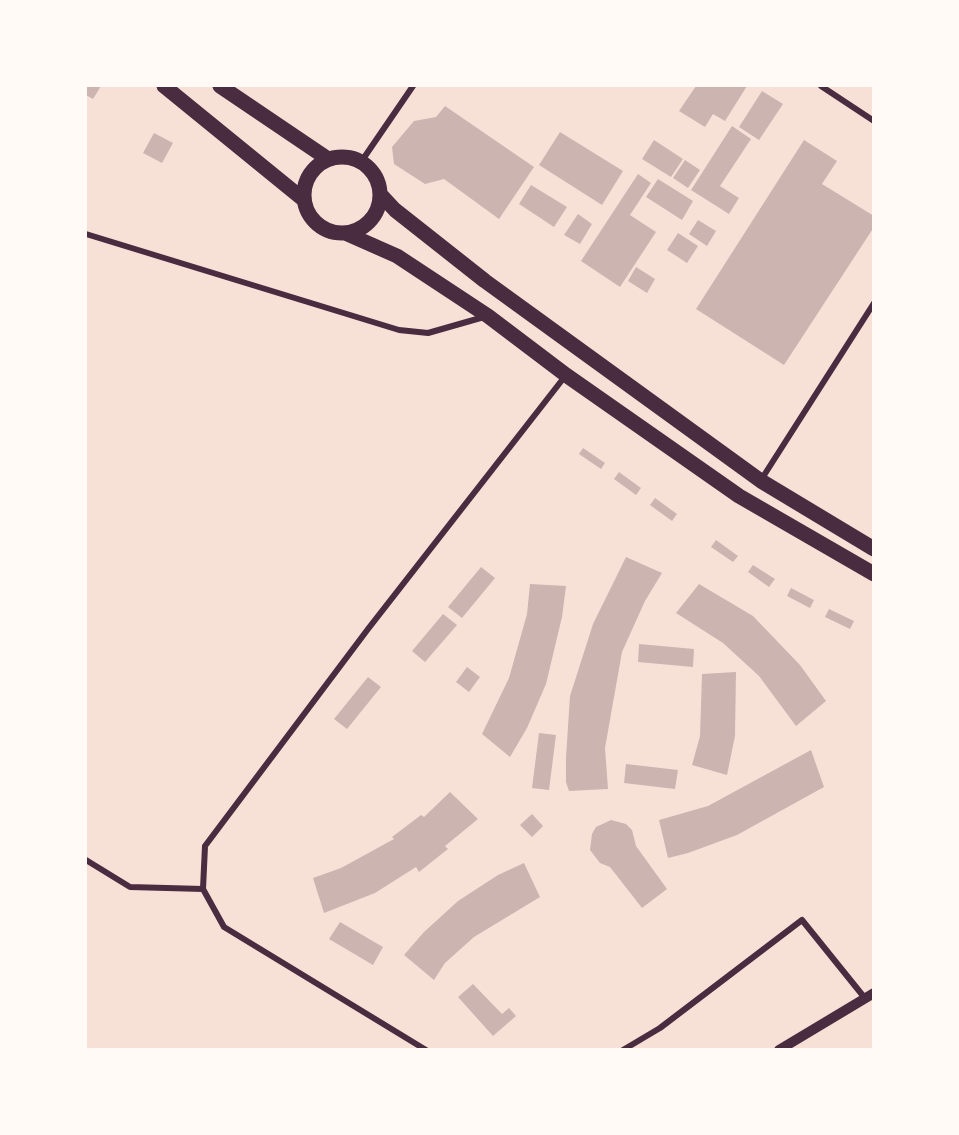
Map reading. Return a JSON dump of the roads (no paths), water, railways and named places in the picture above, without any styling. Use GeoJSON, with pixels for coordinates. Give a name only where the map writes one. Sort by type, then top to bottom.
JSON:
{"type":"FeatureCollection","features":[{"type":"Feature","properties":{"kind":"main road"},"geometry":{"type":"LineString","coordinates":[[164,86],[304,200]]}},
{"type":"Feature","properties":{"kind":"main road"},"geometry":{"type":"LineString","coordinates":[[220,86],[328,159]]}},
{"type":"Feature","properties":{"kind":"main road"},"geometry":{"type":"LineString","coordinates":[[873,549],[760,481],[485,281],[402,216],[381,195],[375,176],[361,162],[348,158],[328,159],[311,173],[305,186],[304,200],[309,214],[318,225],[331,232],[345,233],[397,256],[488,316],[566,375],[739,496],[873,574]]}},
{"type":"Feature","properties":{"kind":"main road"},"geometry":{"type":"LineString","coordinates":[[345,233],[366,225],[374,217],[381,195]]}},
{"type":"Feature","properties":{"kind":"street"},"geometry":{"type":"LineString","coordinates":[[361,162],[413,86]]}},
{"type":"Feature","properties":{"kind":"street"},"geometry":{"type":"LineString","coordinates":[[821,86],[873,121]]}},
{"type":"Feature","properties":{"kind":"street"},"geometry":{"type":"LineString","coordinates":[[86,234],[399,330],[428,333],[454,328],[488,316]]}},
{"type":"Feature","properties":{"kind":"street"},"geometry":{"type":"LineString","coordinates":[[760,481],[873,303]]}},
{"type":"Feature","properties":{"kind":"street"},"geometry":{"type":"LineString","coordinates":[[426,1050],[224,927],[203,889],[205,846],[368,629],[566,375]]}},
{"type":"Feature","properties":{"kind":"street"},"geometry":{"type":"LineString","coordinates":[[86,860],[130,887],[203,889]]}},
{"type":"Feature","properties":{"kind":"street"},"geometry":{"type":"LineString","coordinates":[[623,1050],[660,1028],[802,920],[869,995],[779,1050]]}}]}
